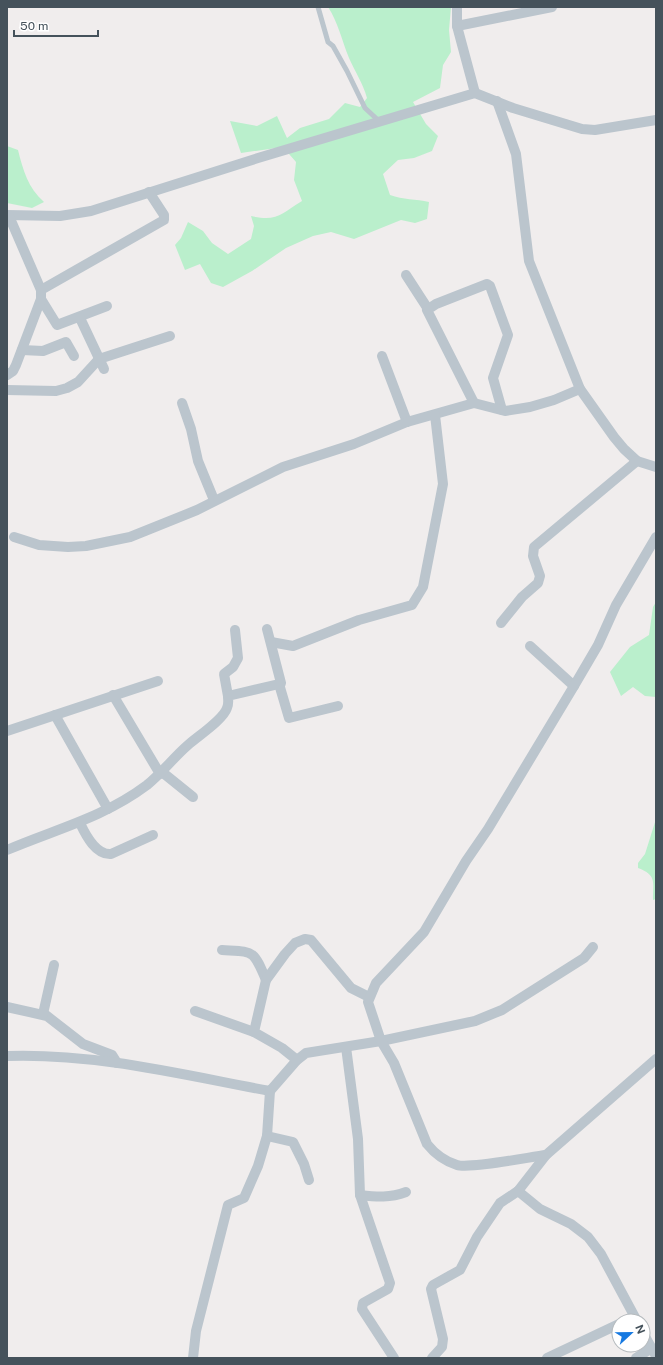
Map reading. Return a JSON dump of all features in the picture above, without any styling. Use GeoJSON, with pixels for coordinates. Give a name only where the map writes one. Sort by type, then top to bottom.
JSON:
{"type":"FeatureCollection","features":[{"type":"Feature","properties":{"kind":"street"},"geometry":{"type":"LineString","coordinates":[[457,7],[457,26],[475,92]]}},
{"type":"Feature","properties":{"kind":"street"},"geometry":{"type":"LineString","coordinates":[[457,26],[552,7]]}},
{"type":"Feature","properties":{"kind":"street"},"geometry":{"type":"LineString","coordinates":[[107,306],[80,318],[57,325],[41,295],[8,216],[76,215],[475,92],[552,121],[588,130],[656,120]]}},
{"type":"Feature","properties":{"kind":"street"},"geometry":{"type":"LineString","coordinates":[[497,101],[516,154],[529,261],[580,389],[614,437],[637,461],[656,467]]}},
{"type":"Feature","properties":{"kind":"street"},"geometry":{"type":"LineString","coordinates":[[7,375],[13,371],[22,350],[41,295],[164,220],[164,215],[149,192]]}},
{"type":"Feature","properties":{"kind":"street"},"geometry":{"type":"LineString","coordinates":[[406,276],[428,309],[427,310],[474,403]]}},
{"type":"Feature","properties":{"kind":"street"},"geometry":{"type":"LineString","coordinates":[[428,309],[436,304],[484,284],[489,284],[508,335],[493,378],[502,410]]}},
{"type":"Feature","properties":{"kind":"street"},"geometry":{"type":"LineString","coordinates":[[80,318],[104,369]]}},
{"type":"Feature","properties":{"kind":"street"},"geometry":{"type":"LineString","coordinates":[[7,390],[56,390],[67,388],[78,382],[99,359],[170,336]]}},
{"type":"Feature","properties":{"kind":"street"},"geometry":{"type":"LineString","coordinates":[[22,350],[43,351],[66,342],[74,356]]}},
{"type":"Feature","properties":{"kind":"street"},"geometry":{"type":"LineString","coordinates":[[382,356],[407,422]]}},
{"type":"Feature","properties":{"kind":"street"},"geometry":{"type":"LineString","coordinates":[[14,537],[39,545],[86,546],[144,533],[283,467],[354,444],[407,422],[474,403],[502,410],[539,406],[580,389]]}},
{"type":"Feature","properties":{"kind":"street"},"geometry":{"type":"LineString","coordinates":[[182,403],[191,429],[198,461],[214,500]]}},
{"type":"Feature","properties":{"kind":"street"},"geometry":{"type":"LineString","coordinates":[[271,642],[293,646],[359,620],[412,605],[422,587],[443,484],[435,415]]}},
{"type":"Feature","properties":{"kind":"street"},"geometry":{"type":"LineString","coordinates":[[501,623],[522,597],[538,583],[540,576],[533,556],[534,547],[637,461]]}},
{"type":"Feature","properties":{"kind":"street"},"geometry":{"type":"LineString","coordinates":[[546,1155],[458,1166],[442,1159],[427,1144],[394,1062],[381,1041],[369,1008],[369,997],[376,983],[424,932],[574,686],[598,645],[616,605],[656,537]]}},
{"type":"Feature","properties":{"kind":"street"},"geometry":{"type":"LineString","coordinates":[[267,629],[281,683],[288,718],[338,706]]}},
{"type":"Feature","properties":{"kind":"street"},"geometry":{"type":"LineString","coordinates":[[7,850],[48,833],[80,823],[108,809],[146,786],[161,773],[182,750],[226,712],[228,707],[228,696],[224,674],[233,667],[238,658],[235,630]]}},
{"type":"Feature","properties":{"kind":"street"},"geometry":{"type":"LineString","coordinates":[[530,646],[574,686]]}},
{"type":"Feature","properties":{"kind":"street"},"geometry":{"type":"LineString","coordinates":[[7,731],[158,681]]}},
{"type":"Feature","properties":{"kind":"street"},"geometry":{"type":"LineString","coordinates":[[228,696],[280,684]]}},
{"type":"Feature","properties":{"kind":"street"},"geometry":{"type":"LineString","coordinates":[[113,696],[161,773],[193,798]]}},
{"type":"Feature","properties":{"kind":"street"},"geometry":{"type":"LineString","coordinates":[[55,715],[108,809]]}},
{"type":"Feature","properties":{"kind":"street"},"geometry":{"type":"LineString","coordinates":[[80,823],[87,838],[101,853],[105,854],[111,854],[153,835]]}},
{"type":"Feature","properties":{"kind":"street"},"geometry":{"type":"LineString","coordinates":[[254,1032],[266,980],[295,943],[308,939],[314,942],[351,988],[369,997]]}},
{"type":"Feature","properties":{"kind":"street"},"geometry":{"type":"LineString","coordinates":[[193,1358],[196,1331],[228,1205],[244,1198],[258,1166],[267,1136],[270,1091],[297,1060],[306,1053],[381,1041],[475,1021],[502,1010],[584,958],[593,947]]}},
{"type":"Feature","properties":{"kind":"street"},"geometry":{"type":"LineString","coordinates":[[222,950],[242,950],[252,953],[257,960],[266,980]]}},
{"type":"Feature","properties":{"kind":"street"},"geometry":{"type":"LineString","coordinates":[[43,1014],[54,965]]}},
{"type":"Feature","properties":{"kind":"street"},"geometry":{"type":"LineString","coordinates":[[7,1007],[43,1014],[71,1033],[83,1044],[112,1055],[117,1063]]}},
{"type":"Feature","properties":{"kind":"street"},"geometry":{"type":"LineString","coordinates":[[195,1010],[254,1032],[282,1048],[297,1060]]}},
{"type":"Feature","properties":{"kind":"street"},"geometry":{"type":"LineString","coordinates":[[346,1047],[358,1139],[360,1195],[390,1283],[388,1289],[363,1304],[362,1309],[394,1358]]}},
{"type":"Feature","properties":{"kind":"street"},"geometry":{"type":"LineString","coordinates":[[7,1056],[61,1056],[117,1063],[270,1091]]}},
{"type":"Feature","properties":{"kind":"street"},"geometry":{"type":"LineString","coordinates":[[432,1358],[442,1347],[443,1339],[432,1287],[460,1270],[490,1216],[500,1203],[518,1191],[546,1155],[656,1059]]}},
{"type":"Feature","properties":{"kind":"street"},"geometry":{"type":"LineString","coordinates":[[267,1136],[293,1142],[304,1164],[309,1180]]}},
{"type":"Feature","properties":{"kind":"street"},"geometry":{"type":"LineString","coordinates":[[518,1191],[540,1209],[572,1224],[588,1237],[601,1254],[632,1313]]}},
{"type":"Feature","properties":{"kind":"street"},"geometry":{"type":"LineString","coordinates":[[360,1195],[387,1197],[406,1192]]}},
{"type":"Feature","properties":{"kind":"street"},"geometry":{"type":"LineString","coordinates":[[547,1358],[611,1328]]}},
{"type":"Feature","properties":{"kind":"street"},"geometry":{"type":"LineString","coordinates":[[636,1358],[654,1352]]}},
{"type":"Feature","properties":{"kind":"lane"},"geometry":{"type":"LineString","coordinates":[[318,7],[328,42],[333,46],[365,108],[379,121]]}},
{"type":"Feature","properties":{"kind":"green space"},"geometry":{"type":"Polygon","coordinates":[[[328,7],[451,7],[449,30],[451,52],[443,65],[440,88],[413,102],[426,124],[438,136],[432,151],[414,158],[398,160],[383,174],[390,195],[429,202],[427,219],[415,223],[401,220],[354,239],[331,232],[313,236],[286,248],[252,271],[223,287],[211,283],[200,264],[185,270],[175,245],[181,238],[188,222],[203,231],[212,243],[228,254],[251,239],[254,226],[251,216],[267,218],[278,216],[302,201],[294,180],[296,162],[283,147],[241,153],[230,121],[257,126],[277,116],[287,138],[300,128],[329,119],[345,103],[360,107],[367,98],[349,58],[335,19],[328,7]]]}},
{"type":"Feature","properties":{"kind":"green space"},"geometry":{"type":"Polygon","coordinates":[[[7,146],[18,150],[24,172],[30,185],[38,197],[44,202],[32,208],[7,203],[7,146]]]}},
{"type":"Feature","properties":{"kind":"green space"},"geometry":{"type":"Polygon","coordinates":[[[656,602],[656,697],[645,696],[633,687],[621,696],[610,672],[630,647],[649,635],[653,607],[656,602]]]}},
{"type":"Feature","properties":{"kind":"green space"},"geometry":{"type":"Polygon","coordinates":[[[656,819],[656,899],[653,900],[653,880],[648,873],[638,868],[638,863],[645,854],[656,819]]]}}]}
